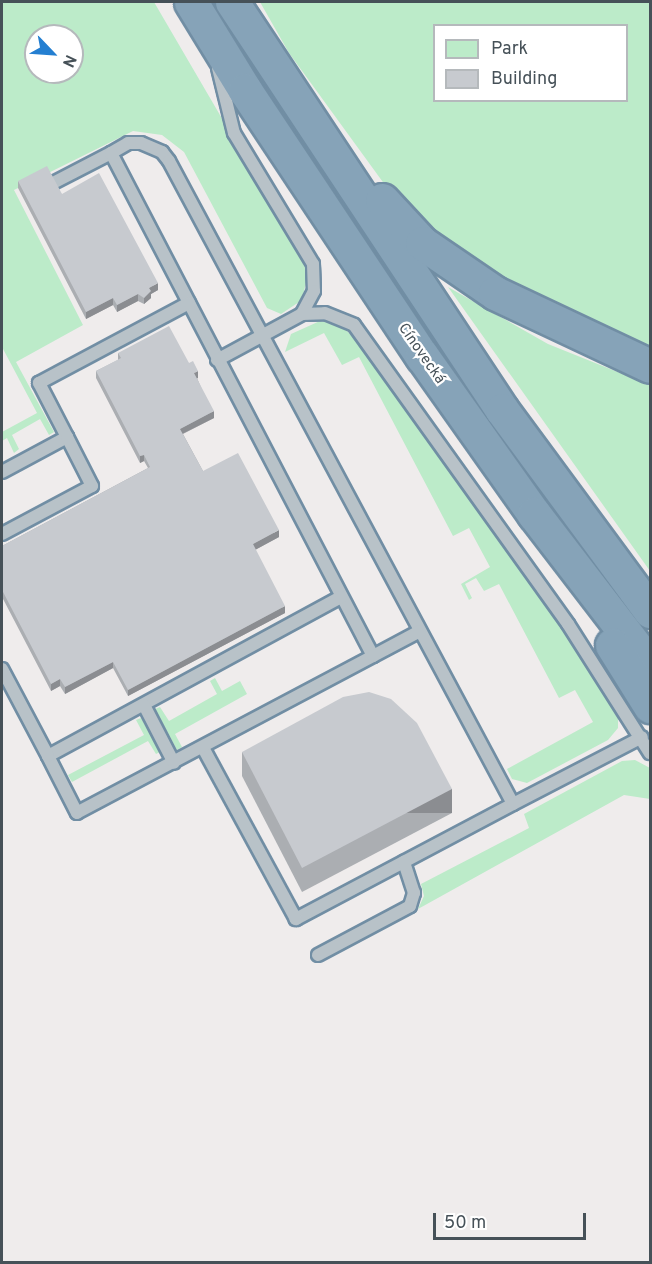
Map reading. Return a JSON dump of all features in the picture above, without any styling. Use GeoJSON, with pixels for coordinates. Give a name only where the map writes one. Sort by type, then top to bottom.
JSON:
{"type":"FeatureCollection","features":[{"type":"Feature","properties":{"kind":"highway","name":"Cínovecká"},"geometry":{"type":"LineString","coordinates":[[191,2],[362,269],[534,514],[651,665]]}},
{"type":"Feature","properties":{"kind":"highway"},"geometry":{"type":"LineString","coordinates":[[232,2],[502,410],[651,611]]}},
{"type":"Feature","properties":{"kind":"highway"},"geometry":{"type":"LineString","coordinates":[[273,66],[390,211],[422,243],[495,293],[651,366]]}},
{"type":"Feature","properties":{"kind":"highway"},"geometry":{"type":"LineString","coordinates":[[534,514],[651,706]]}},
{"type":"Feature","properties":{"kind":"lane"},"geometry":{"type":"LineString","coordinates":[[209,32],[234,133],[313,264],[314,291],[302,314]]}},
{"type":"Feature","properties":{"kind":"lane"},"geometry":{"type":"LineString","coordinates":[[53,183],[129,143],[141,143],[162,152],[513,804]]}},
{"type":"Feature","properties":{"kind":"lane"},"geometry":{"type":"LineString","coordinates":[[111,153],[373,656]]}},
{"type":"Feature","properties":{"kind":"lane"},"geometry":{"type":"LineString","coordinates":[[2,534],[93,486],[39,383],[189,303]]}},
{"type":"Feature","properties":{"kind":"lane"},"geometry":{"type":"LineString","coordinates":[[217,360],[302,314],[325,313],[354,325],[568,624],[651,753]]}},
{"type":"Feature","properties":{"kind":"lane"},"geometry":{"type":"LineString","coordinates":[[2,472],[67,437]]}},
{"type":"Feature","properties":{"kind":"lane"},"geometry":{"type":"LineString","coordinates":[[48,756],[341,597]]}},
{"type":"Feature","properties":{"kind":"lane"},"geometry":{"type":"LineString","coordinates":[[2,669],[77,813],[420,631]]}},
{"type":"Feature","properties":{"kind":"lane"},"geometry":{"type":"LineString","coordinates":[[144,705],[174,763]]}},
{"type":"Feature","properties":{"kind":"lane"},"geometry":{"type":"LineString","coordinates":[[203,748],[296,919],[642,737]]}},
{"type":"Feature","properties":{"kind":"lane"},"geometry":{"type":"LineString","coordinates":[[318,955],[410,906],[414,893],[404,862]]}},
{"type":"Feature","properties":{"kind":"green space"},"geometry":{"type":"Polygon","coordinates":[[[2,2],[154,2],[301,254],[308,274],[302,300],[281,314],[267,308],[184,152],[162,135],[133,131],[14,190],[83,325],[16,362],[54,432],[49,435],[40,419],[12,435],[19,449],[14,453],[7,438],[2,441],[2,432],[37,413],[2,347],[2,2]]]}},
{"type":"Feature","properties":{"kind":"green space"},"geometry":{"type":"Polygon","coordinates":[[[260,2],[650,2],[650,349],[465,261],[393,196],[289,53],[260,2]]]}},
{"type":"Feature","properties":{"kind":"green space"},"geometry":{"type":"Polygon","coordinates":[[[448,287],[548,344],[650,385],[650,571],[448,287]]]}},
{"type":"Feature","properties":{"kind":"green space"},"geometry":{"type":"Polygon","coordinates":[[[320,321],[341,325],[354,338],[576,645],[618,714],[618,728],[608,740],[527,783],[512,779],[507,769],[593,722],[575,690],[559,698],[499,584],[484,591],[476,578],[465,584],[472,598],[469,600],[461,584],[490,567],[469,528],[453,536],[359,357],[342,365],[324,333],[285,352],[291,334],[320,321]]]}},
{"type":"Feature","properties":{"kind":"green space"},"geometry":{"type":"Polygon","coordinates":[[[215,678],[222,691],[240,681],[247,694],[175,734],[182,747],[177,750],[155,709],[160,707],[169,721],[217,694],[210,681],[215,678]]]}},
{"type":"Feature","properties":{"kind":"green space"},"geometry":{"type":"Polygon","coordinates":[[[141,718],[160,752],[156,754],[148,741],[72,782],[68,775],[144,735],[136,720],[141,718]]]}},
{"type":"Feature","properties":{"kind":"green space"},"geometry":{"type":"Polygon","coordinates":[[[635,760],[650,768],[650,799],[624,795],[418,909],[424,896],[421,884],[529,828],[524,814],[622,761],[635,760]]]}},
{"type":"Feature","properties":{"kind":"building"},"geometry":{"type":"Polygon","coordinates":[[[47,166],[62,194],[99,173],[158,283],[149,288],[151,291],[144,298],[138,294],[117,305],[113,298],[86,312],[18,181],[47,166]]]}},
{"type":"Feature","properties":{"kind":"building"},"geometry":{"type":"Polygon","coordinates":[[[169,326],[189,363],[193,361],[198,371],[194,373],[214,411],[180,429],[203,471],[238,453],[279,530],[253,544],[285,606],[128,690],[113,662],[65,687],[60,679],[51,684],[2,590],[2,546],[150,467],[144,455],[140,456],[96,371],[121,358],[118,353],[169,326]]]}},
{"type":"Feature","properties":{"kind":"building"},"geometry":{"type":"Polygon","coordinates":[[[369,692],[391,699],[417,723],[452,789],[302,868],[242,752],[343,697],[369,692]]]}}]}
